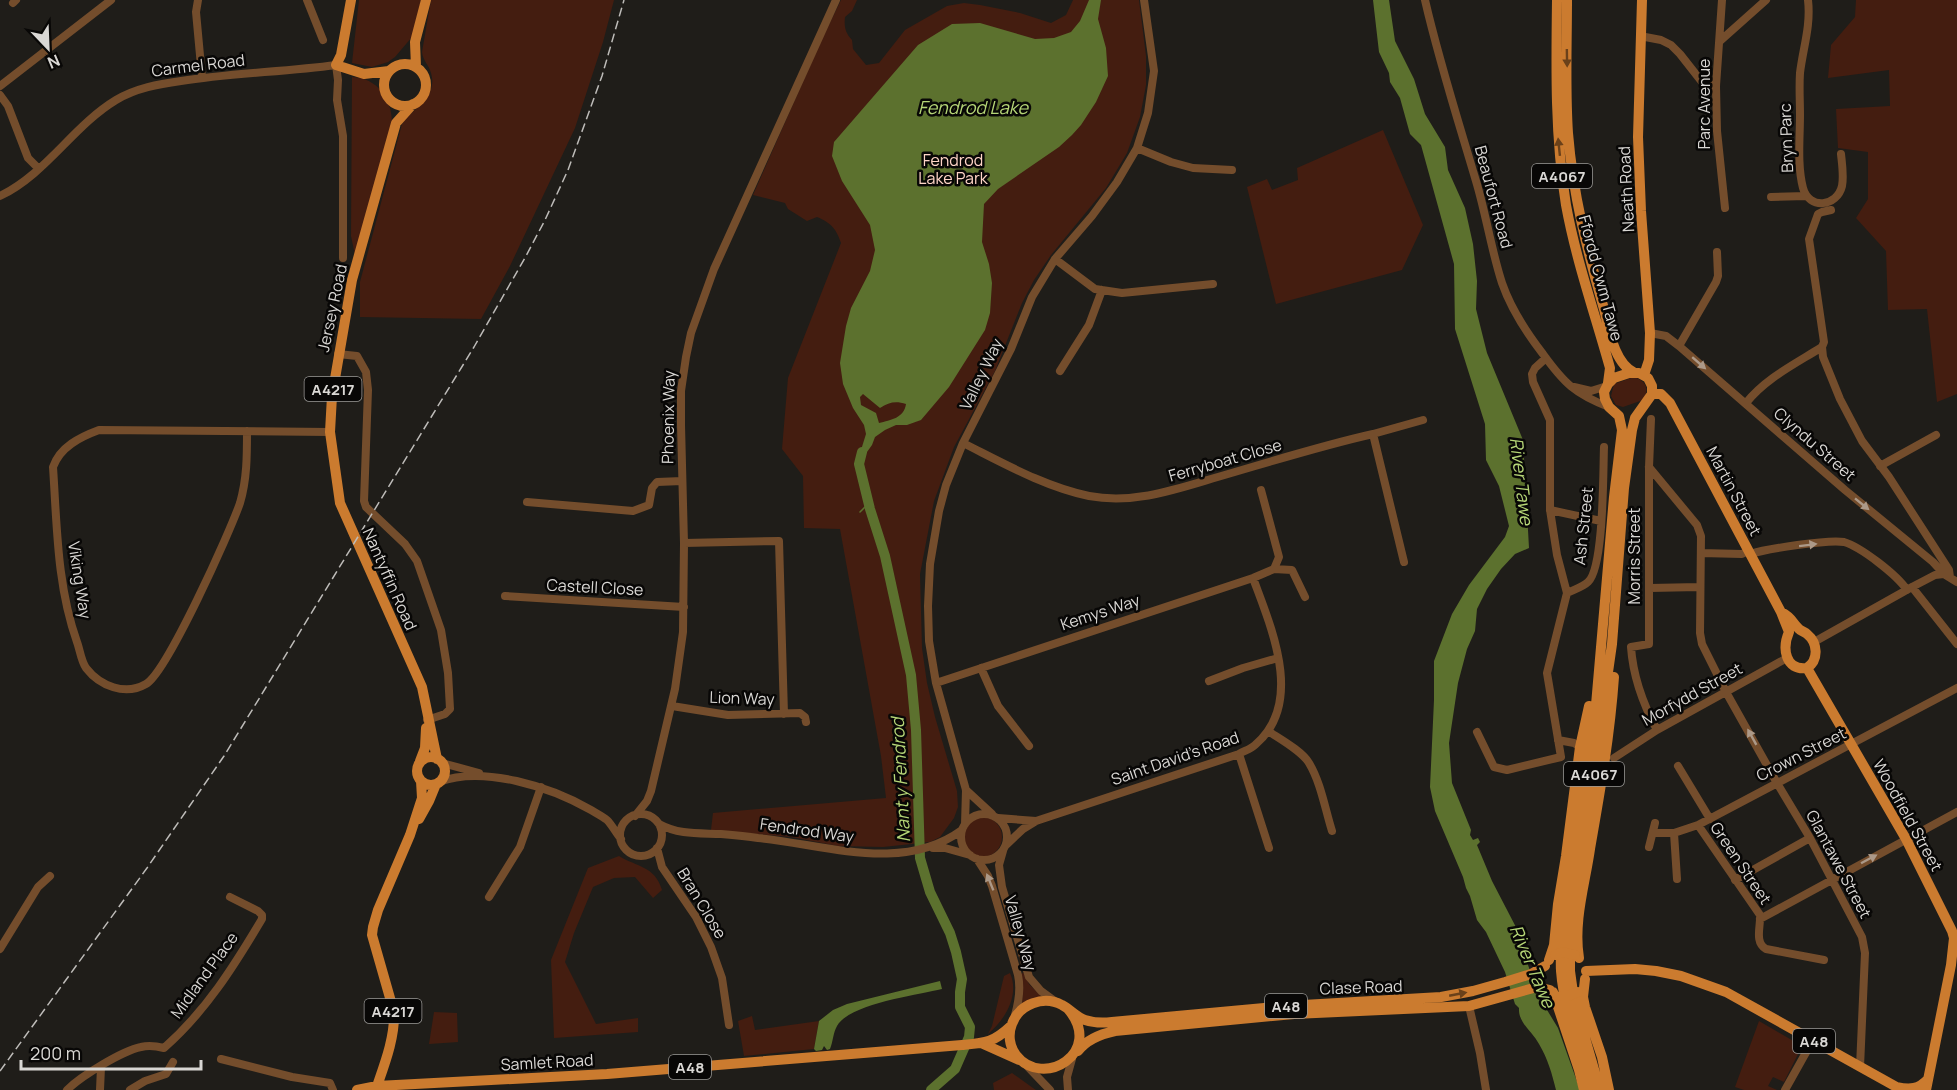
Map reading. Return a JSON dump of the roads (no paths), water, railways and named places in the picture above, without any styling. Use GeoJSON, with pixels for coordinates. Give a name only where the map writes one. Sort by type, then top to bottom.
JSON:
{"type":"FeatureCollection","features":[{"type":"Feature","properties":{"kind":"main road","name":"Jersey Road"},"geometry":{"type":"LineString","coordinates":[[336,65],[341,55],[351,0]]}},
{"type":"Feature","properties":{"kind":"main road"},"geometry":{"type":"LineString","coordinates":[[416,67],[415,42],[426,0]]}},
{"type":"Feature","properties":{"kind":"main road","name":"Ffordd Cwm Tawe"},"geometry":{"type":"LineString","coordinates":[[1557,0],[1558,138],[1566,205],[1610,368],[1607,385]]}},
{"type":"Feature","properties":{"kind":"main road","name":"Ffordd Cwm Tawe"},"geometry":{"type":"LineString","coordinates":[[1567,0],[1568,131],[1584,241],[1622,363],[1626,369],[1639,374]]}},
{"type":"Feature","properties":{"kind":"main road","name":"Neath Road"},"geometry":{"type":"LineString","coordinates":[[1639,374],[1649,360],[1650,333],[1638,137],[1642,0]]}},
{"type":"Feature","properties":{"kind":"main road"},"geometry":{"type":"LineString","coordinates":[[401,64],[416,67],[421,71],[426,83],[423,96],[413,104],[406,106],[392,101],[385,90],[386,77],[389,71],[401,64],[415,42]]}},
{"type":"Feature","properties":{"kind":"main road","name":"Carmel Road"},"geometry":{"type":"LineString","coordinates":[[336,65],[364,74],[385,90]]}},
{"type":"Feature","properties":{"kind":"main road","name":"Carmel Road"},"geometry":{"type":"LineString","coordinates":[[364,74],[389,71]]}},
{"type":"Feature","properties":{"kind":"main road","name":"Jersey Road"},"geometry":{"type":"LineString","coordinates":[[340,503],[330,432],[332,396],[352,280],[396,123],[392,101]]}},
{"type":"Feature","properties":{"kind":"main road","name":"Jersey Road"},"geometry":{"type":"LineString","coordinates":[[396,123],[413,104]]}},
{"type":"Feature","properties":{"kind":"main road"},"geometry":{"type":"LineString","coordinates":[[1639,374],[1650,382],[1652,394],[1642,407],[1621,412],[1611,408],[1605,396],[1607,385],[1614,378],[1639,374]]}},
{"type":"Feature","properties":{"kind":"main road","name":"Martin Street"},"geometry":{"type":"LineString","coordinates":[[1652,394],[1661,394],[1670,403],[1781,612],[1794,631]]}},
{"type":"Feature","properties":{"kind":"main road","name":"A4067"},"geometry":{"type":"LineString","coordinates":[[1600,1090],[1574,1000],[1570,971],[1570,939],[1624,488],[1632,429],[1635,418],[1642,407]]}},
{"type":"Feature","properties":{"kind":"main road","name":"A4067"},"geometry":{"type":"LineString","coordinates":[[1592,1090],[1569,1014],[1561,954],[1563,923],[1607,642],[1615,493],[1622,430],[1619,416],[1611,408]]}},
{"type":"Feature","properties":{"kind":"main road","name":"Nantyffin Road"},"geometry":{"type":"LineString","coordinates":[[340,503],[413,667],[429,720],[432,741],[440,761]]}},
{"type":"Feature","properties":{"kind":"main road"},"geometry":{"type":"LineString","coordinates":[[1794,631],[1806,632],[1814,642],[1816,658],[1807,668],[1797,668],[1787,658],[1784,651],[1785,640],[1794,631]]}},
{"type":"Feature","properties":{"kind":"main road"},"geometry":{"type":"LineString","coordinates":[[1584,1090],[1555,993],[1545,982],[1554,945],[1580,747],[1607,642]]}},
{"type":"Feature","properties":{"kind":"main road"},"geometry":{"type":"LineString","coordinates":[[1607,642],[1614,674],[1612,704],[1581,904],[1577,956],[1585,975],[1583,997],[1585,1007],[1602,1057],[1609,1090]]}},
{"type":"Feature","properties":{"kind":"main road","name":"Woodfield Street"},"geometry":{"type":"LineString","coordinates":[[1807,668],[1906,839],[1952,931],[1954,966],[1927,1084]]}},
{"type":"Feature","properties":{"kind":"main road","name":"Nantyffin Road"},"geometry":{"type":"LineString","coordinates":[[420,761],[425,748],[429,720]]}},
{"type":"Feature","properties":{"kind":"main road"},"geometry":{"type":"LineString","coordinates":[[430,757],[440,761],[444,771],[438,783],[428,784],[421,781],[417,772],[420,761],[430,757]]}},
{"type":"Feature","properties":{"kind":"main road","name":"A4217"},"geometry":{"type":"LineString","coordinates":[[377,1086],[393,1028],[394,1012],[372,935],[373,927],[410,835],[422,798],[421,781]]}},
{"type":"Feature","properties":{"kind":"main road","name":"A4217"},"geometry":{"type":"LineString","coordinates":[[410,835],[438,783]]}},
{"type":"Feature","properties":{"kind":"main road"},"geometry":{"type":"LineString","coordinates":[[1550,960],[1563,952],[1577,956]]}},
{"type":"Feature","properties":{"kind":"main road","name":"Clase Road"},"geometry":{"type":"LineString","coordinates":[[1068,1009],[1085,1020],[1100,1023],[1286,1006],[1430,998],[1473,991],[1531,974],[1550,960]]}},
{"type":"Feature","properties":{"kind":"main road","name":"A48"},"geometry":{"type":"LineString","coordinates":[[1585,975],[1635,969],[1681,976],[1733,995],[1899,1089]]}},
{"type":"Feature","properties":{"kind":"main road"},"geometry":{"type":"LineString","coordinates":[[1555,993],[1568,996],[1578,992],[1585,975]]}},
{"type":"Feature","properties":{"kind":"main road","name":"Clase Road"},"geometry":{"type":"LineString","coordinates":[[1075,1055],[1082,1045],[1103,1034],[1138,1029],[1294,1014],[1469,1006],[1537,987],[1555,993]]}},
{"type":"Feature","properties":{"kind":"main road"},"geometry":{"type":"LineString","coordinates":[[1047,1000],[1068,1009],[1079,1026],[1080,1035],[1075,1055],[1062,1067],[1051,1071],[1039,1071],[978,1043],[997,1039],[1020,1011],[1037,1001],[1047,1000]]}},
{"type":"Feature","properties":{"kind":"main road"},"geometry":{"type":"LineString","coordinates":[[1012,1023],[1011,1044],[1024,1064]]}},
{"type":"Feature","properties":{"kind":"main road","name":"Samlet Road"},"geometry":{"type":"LineString","coordinates":[[377,1086],[422,1087],[607,1074],[978,1043]]}},
{"type":"Feature","properties":{"kind":"main road"},"geometry":{"type":"LineString","coordinates":[[383,1068],[397,1083],[410,1085]]}},
{"type":"Feature","properties":{"kind":"main road"},"geometry":{"type":"LineString","coordinates":[[1899,1089],[1916,1088],[1927,1084]]}},
{"type":"Feature","properties":{"kind":"main road","name":"A48"},"geometry":{"type":"LineString","coordinates":[[357,1090],[377,1086]]}},
{"type":"Feature","properties":{"kind":"street"},"geometry":{"type":"LineString","coordinates":[[0,86],[111,0]]}},
{"type":"Feature","properties":{"kind":"street"},"geometry":{"type":"LineString","coordinates":[[198,0],[196,12],[202,77]]}},
{"type":"Feature","properties":{"kind":"street"},"geometry":{"type":"LineString","coordinates":[[307,0],[323,40]]}},
{"type":"Feature","properties":{"kind":"street","name":"Phoenix Way"},"geometry":{"type":"LineString","coordinates":[[631,818],[647,801],[651,791],[672,706],[681,644],[684,607],[684,543],[681,391],[691,333],[714,268],[836,0]]}},
{"type":"Feature","properties":{"kind":"street","name":"Valley Way"},"geometry":{"type":"LineString","coordinates":[[964,827],[966,790],[936,683],[928,624],[930,564],[939,511],[946,485],[963,443],[1011,349],[1032,297],[1055,259],[1092,216],[1117,182],[1137,148],[1149,113],[1154,71],[1144,0]]}},
{"type":"Feature","properties":{"kind":"street","name":"Beaufort Road"},"geometry":{"type":"LineString","coordinates":[[1425,0],[1440,63],[1481,198],[1503,284],[1522,324],[1568,385],[1588,399],[1611,408]]}},
{"type":"Feature","properties":{"kind":"street","name":"Parc Avenue"},"geometry":{"type":"LineString","coordinates":[[1722,0],[1716,86],[1717,131],[1725,208]]}},
{"type":"Feature","properties":{"kind":"street"},"geometry":{"type":"LineString","coordinates":[[1720,41],[1766,0]]}},
{"type":"Feature","properties":{"kind":"street","name":"Bryn Parc"},"geometry":{"type":"LineString","coordinates":[[1806,196],[1800,158],[1800,75],[1809,29],[1808,0]]}},
{"type":"Feature","properties":{"kind":"street"},"geometry":{"type":"LineString","coordinates":[[1640,36],[1661,40],[1671,45],[1702,82],[1716,86]]}},
{"type":"Feature","properties":{"kind":"street","name":"Carmel Road"},"geometry":{"type":"LineString","coordinates":[[0,196],[39,169],[89,120],[117,99],[148,86],[202,77],[336,65]]}},
{"type":"Feature","properties":{"kind":"street","name":"Jersey Road"},"geometry":{"type":"LineString","coordinates":[[336,65],[337,100],[343,136],[343,258]]}},
{"type":"Feature","properties":{"kind":"street"},"geometry":{"type":"LineString","coordinates":[[0,95],[8,106],[28,158],[39,169]]}},
{"type":"Feature","properties":{"kind":"street"},"geometry":{"type":"LineString","coordinates":[[1137,148],[1193,168],[1232,170]]}},
{"type":"Feature","properties":{"kind":"street"},"geometry":{"type":"LineString","coordinates":[[1770,197],[1806,196],[1814,203],[1823,204],[1837,197],[1842,186],[1841,154]]}},
{"type":"Feature","properties":{"kind":"street"},"geometry":{"type":"LineString","coordinates":[[1814,642],[1935,575],[1950,578],[1949,570],[1862,441],[1840,399],[1823,357],[1824,342],[1809,239],[1818,214],[1831,210]]}},
{"type":"Feature","properties":{"kind":"street"},"geometry":{"type":"LineString","coordinates":[[1679,346],[1716,282],[1717,252]]}},
{"type":"Feature","properties":{"kind":"street"},"geometry":{"type":"LineString","coordinates":[[1055,259],[1095,289],[1122,293],[1213,284]]}},
{"type":"Feature","properties":{"kind":"street"},"geometry":{"type":"LineString","coordinates":[[1060,371],[1089,325],[1102,290]]}},
{"type":"Feature","properties":{"kind":"street","name":"Clyndu Street"},"geometry":{"type":"LineString","coordinates":[[1650,333],[1666,336],[1679,346],[1950,578]]}},
{"type":"Feature","properties":{"kind":"street"},"geometry":{"type":"LineString","coordinates":[[1746,403],[1772,378],[1822,347]]}},
{"type":"Feature","properties":{"kind":"street"},"geometry":{"type":"LineString","coordinates":[[338,354],[357,356],[366,372],[369,390],[364,501],[366,507],[405,544],[417,561],[441,630],[448,674],[450,709],[445,714],[429,720]]}},
{"type":"Feature","properties":{"kind":"street"},"geometry":{"type":"LineString","coordinates":[[1477,732],[1494,767],[1507,770],[1561,757],[1547,673],[1567,593],[1557,555],[1550,510],[1550,420],[1533,382],[1532,374],[1534,368],[1546,358]]}},
{"type":"Feature","properties":{"kind":"street"},"geometry":{"type":"LineString","coordinates":[[1568,385],[1591,391],[1607,385]]}},
{"type":"Feature","properties":{"kind":"street"},"geometry":{"type":"LineString","coordinates":[[1649,467],[1651,419]]}},
{"type":"Feature","properties":{"kind":"street","name":"Ferryboat Close"},"geometry":{"type":"LineString","coordinates":[[963,443],[1051,484],[1090,496],[1114,499],[1160,495],[1423,420]]}},
{"type":"Feature","properties":{"kind":"street","name":"Viking Way"},"geometry":{"type":"LineString","coordinates":[[247,431],[247,473],[239,504],[216,562],[165,662],[147,684],[123,691],[106,685],[86,667],[68,616],[59,562],[53,467],[56,458],[74,442],[99,430],[247,431],[330,432]]}},
{"type":"Feature","properties":{"kind":"street"},"geometry":{"type":"LineString","coordinates":[[1373,434],[1404,562]]}},
{"type":"Feature","properties":{"kind":"street"},"geometry":{"type":"LineString","coordinates":[[1880,466],[1936,435]]}},
{"type":"Feature","properties":{"kind":"street","name":"Ash Street"},"geometry":{"type":"LineString","coordinates":[[1567,593],[1588,582],[1596,569],[1604,447]]}},
{"type":"Feature","properties":{"kind":"street","name":"Glantawe Street"},"geometry":{"type":"LineString","coordinates":[[1649,467],[1697,525],[1701,536],[1699,587],[1702,644],[1726,692],[1810,838],[1864,945],[1860,1066]]}},
{"type":"Feature","properties":{"kind":"street","name":"Morris Street"},"geometry":{"type":"LineString","coordinates":[[1649,467],[1649,644],[1631,646],[1632,664],[1644,707],[1658,730]]}},
{"type":"Feature","properties":{"kind":"street"},"geometry":{"type":"LineString","coordinates":[[527,502],[633,511],[649,505],[652,488],[657,482],[682,481]]}},
{"type":"Feature","properties":{"kind":"street"},"geometry":{"type":"LineString","coordinates":[[1261,490],[1279,557],[1274,569],[1292,570],[1305,597]]}},
{"type":"Feature","properties":{"kind":"street"},"geometry":{"type":"LineString","coordinates":[[1550,510],[1601,520]]}},
{"type":"Feature","properties":{"kind":"street"},"geometry":{"type":"LineString","coordinates":[[684,543],[779,541],[784,714]]}},
{"type":"Feature","properties":{"kind":"street"},"geometry":{"type":"LineString","coordinates":[[1701,553],[1742,554],[1829,542],[1846,543],[1856,547],[1893,574],[1957,644]]}},
{"type":"Feature","properties":{"kind":"street","name":"Kemys Way"},"geometry":{"type":"LineString","coordinates":[[936,683],[1253,578],[1274,569]]}},
{"type":"Feature","properties":{"kind":"street","name":"Saint David's Road"},"geometry":{"type":"LineString","coordinates":[[1004,848],[1023,829],[1036,821],[1239,754],[1255,746],[1268,731],[1280,707],[1282,680],[1273,633],[1253,578]]}},
{"type":"Feature","properties":{"kind":"street"},"geometry":{"type":"LineString","coordinates":[[1650,588],[1699,587]]}},
{"type":"Feature","properties":{"kind":"street","name":"Castell Close"},"geometry":{"type":"LineString","coordinates":[[505,596],[684,607]]}},
{"type":"Feature","properties":{"kind":"street"},"geometry":{"type":"LineString","coordinates":[[1209,681],[1278,658]]}},
{"type":"Feature","properties":{"kind":"street","name":"Morfydd Street"},"geometry":{"type":"LineString","coordinates":[[1614,758],[1658,730],[1787,658]]}},
{"type":"Feature","properties":{"kind":"street"},"geometry":{"type":"LineString","coordinates":[[981,668],[998,706],[1029,746]]}},
{"type":"Feature","properties":{"kind":"street","name":"Crown Street"},"geometry":{"type":"LineString","coordinates":[[1654,833],[1674,833],[1698,825],[1957,688]]}},
{"type":"Feature","properties":{"kind":"street","name":"Lion Way"},"geometry":{"type":"LineString","coordinates":[[672,706],[728,714],[800,713],[805,717],[806,722]]}},
{"type":"Feature","properties":{"kind":"street"},"geometry":{"type":"LineString","coordinates":[[1268,731],[1308,762],[1316,779],[1332,831]]}},
{"type":"Feature","properties":{"kind":"street"},"geometry":{"type":"LineString","coordinates":[[1558,740],[1574,743],[1580,747]]}},
{"type":"Feature","properties":{"kind":"street"},"geometry":{"type":"LineString","coordinates":[[1239,754],[1269,848]]}},
{"type":"Feature","properties":{"kind":"street"},"geometry":{"type":"LineString","coordinates":[[440,761],[496,778]]}},
{"type":"Feature","properties":{"kind":"street"},"geometry":{"type":"LineString","coordinates":[[1678,766],[1710,819]]}},
{"type":"Feature","properties":{"kind":"street"},"geometry":{"type":"LineString","coordinates":[[438,783],[460,776],[519,781],[541,787],[575,801],[608,820],[628,851],[641,856],[650,854],[669,837],[681,833]]}},
{"type":"Feature","properties":{"kind":"street"},"geometry":{"type":"LineString","coordinates":[[489,897],[520,847],[541,787]]}},
{"type":"Feature","properties":{"kind":"street"},"geometry":{"type":"LineString","coordinates":[[966,790],[996,817],[1007,831],[1004,848],[994,858],[983,860],[974,857],[963,847],[961,836],[964,827],[972,818],[980,814],[996,817]]}},
{"type":"Feature","properties":{"kind":"street","name":"Phoenix Way"},"geometry":{"type":"LineString","coordinates":[[651,791],[656,821]]}},
{"type":"Feature","properties":{"kind":"street"},"geometry":{"type":"LineString","coordinates":[[1824,960],[1766,949],[1761,946],[1758,940],[1760,919],[1957,812]]}},
{"type":"Feature","properties":{"kind":"street"},"geometry":{"type":"LineString","coordinates":[[608,820],[644,815],[656,821],[662,837],[658,847]]}},
{"type":"Feature","properties":{"kind":"street","name":"Saint David's Road"},"geometry":{"type":"LineString","coordinates":[[996,817],[1036,821]]}},
{"type":"Feature","properties":{"kind":"street"},"geometry":{"type":"LineString","coordinates":[[621,839],[621,829],[631,818]]}},
{"type":"Feature","properties":{"kind":"street","name":"Fendrod Way"},"geometry":{"type":"LineString","coordinates":[[656,821],[681,833],[762,838],[846,851],[880,853],[928,847],[950,840],[964,827]]}},
{"type":"Feature","properties":{"kind":"street"},"geometry":{"type":"LineString","coordinates":[[1649,848],[1655,823]]}},
{"type":"Feature","properties":{"kind":"street","name":"Green Street"},"geometry":{"type":"LineString","coordinates":[[1698,825],[1760,915],[1760,919]]}},
{"type":"Feature","properties":{"kind":"street"},"geometry":{"type":"LineString","coordinates":[[1674,833],[1677,879]]}},
{"type":"Feature","properties":{"kind":"street"},"geometry":{"type":"LineString","coordinates":[[1735,880],[1810,838]]}},
{"type":"Feature","properties":{"kind":"street","name":"Bran Close"},"geometry":{"type":"LineString","coordinates":[[658,847],[662,867],[696,917],[711,947],[722,978],[729,1025]]}},
{"type":"Feature","properties":{"kind":"street","name":"Fendrod Way"},"geometry":{"type":"LineString","coordinates":[[928,847],[945,848],[974,857]]}},
{"type":"Feature","properties":{"kind":"street","name":"Valley Way"},"geometry":{"type":"LineString","coordinates":[[1004,848],[999,865],[1002,887],[1029,977],[1041,992],[1057,1003]]}},
{"type":"Feature","properties":{"kind":"street","name":"Bran Close"},"geometry":{"type":"LineString","coordinates":[[641,856],[662,867]]}},
{"type":"Feature","properties":{"kind":"street","name":"Valley Way"},"geometry":{"type":"LineString","coordinates":[[974,857],[988,876],[992,886],[1020,985],[1020,997],[1012,1023]]}},
{"type":"Feature","properties":{"kind":"street"},"geometry":{"type":"LineString","coordinates":[[0,949],[38,887],[50,876]]}},
{"type":"Feature","properties":{"kind":"street","name":"Midland Place"},"geometry":{"type":"LineString","coordinates":[[67,1090],[80,1078],[130,1050],[153,1045],[164,1048],[200,1011],[232,968],[262,919],[258,911],[230,897]]}},
{"type":"Feature","properties":{"kind":"street"},"geometry":{"type":"LineString","coordinates":[[1469,1006],[1486,1090]]}},
{"type":"Feature","properties":{"kind":"street"},"geometry":{"type":"LineString","coordinates":[[1785,1090],[1813,1040]]}},
{"type":"Feature","properties":{"kind":"street"},"geometry":{"type":"LineString","coordinates":[[1068,1090],[1067,1077],[1075,1055]]}},
{"type":"Feature","properties":{"kind":"street"},"geometry":{"type":"LineString","coordinates":[[221,1059],[292,1077],[330,1083],[333,1090]]}},
{"type":"Feature","properties":{"kind":"street"},"geometry":{"type":"LineString","coordinates":[[130,1090],[145,1081],[164,1075],[173,1062]]}},
{"type":"Feature","properties":{"kind":"street"},"geometry":{"type":"LineString","coordinates":[[1024,1064],[1050,1090]]}},
{"type":"Feature","properties":{"kind":"street"},"geometry":{"type":"LineString","coordinates":[[100,1090],[101,1066]]}},
{"type":"Feature","properties":{"kind":"street"},"geometry":{"type":"LineString","coordinates":[[164,1075],[168,1085]]}},
{"type":"Feature","properties":{"kind":"water","name":"Fendrod Lake"},"geometry":{"type":"Polygon","coordinates":[[[1089,0],[1101,0],[1098,19],[1106,48],[1108,76],[1096,102],[1072,135],[1059,147],[998,189],[984,204],[982,242],[992,283],[990,313],[985,330],[949,387],[921,420],[907,425],[896,425],[885,430],[875,437],[867,452],[862,452],[866,434],[864,425],[853,408],[843,384],[840,363],[851,308],[870,271],[875,250],[870,225],[842,181],[832,156],[834,142],[918,45],[952,24],[980,23],[1035,39],[1054,38],[1071,32],[1080,21],[1089,0]],[[863,394],[860,397],[861,405],[876,413],[879,423],[900,415],[906,404],[886,404],[880,408],[863,394]]]}},
{"type":"Feature","properties":{"kind":"water","name":"River Tawe"},"geometry":{"type":"Polygon","coordinates":[[[1373,0],[1389,0],[1395,41],[1414,79],[1425,114],[1445,147],[1448,170],[1465,208],[1473,244],[1477,281],[1476,309],[1487,353],[1523,440],[1529,548],[1515,554],[1501,569],[1477,609],[1475,631],[1467,649],[1458,683],[1449,743],[1452,783],[1471,830],[1470,835],[1473,840],[1478,838],[1480,842],[1477,845],[1492,881],[1519,933],[1541,1000],[1558,1028],[1580,1090],[1556,1090],[1545,1055],[1521,1018],[1505,972],[1486,932],[1477,920],[1463,877],[1435,811],[1430,787],[1434,661],[1452,614],[1469,585],[1505,537],[1509,526],[1499,486],[1486,460],[1485,424],[1455,329],[1454,264],[1421,145],[1410,134],[1400,98],[1390,82],[1389,73],[1379,52],[1373,0]]]}},
{"type":"Feature","properties":{"kind":"water"},"geometry":{"type":"Polygon","coordinates":[[[940,981],[942,989],[869,1006],[855,1012],[844,1018],[837,1026],[830,1049],[827,1050],[824,1046],[822,1050],[814,1049],[819,1021],[833,1010],[847,1004],[940,981]]]}},
{"type":"Feature","properties":{"kind":"waterway","name":"Nant y Fendrod"},"geometry":{"type":"LineString","coordinates":[[862,452],[859,464],[885,556],[911,675],[916,730],[920,858],[930,892],[950,933],[956,952],[962,979],[960,1007],[970,1027],[969,1037],[955,1069],[931,1090]]}},
{"type":"Feature","properties":{"kind":"waterway"},"geometry":{"type":"LineString","coordinates":[[860,512],[869,503]]}},
{"type":"Feature","properties":{"kind":"railway"},"geometry":{"type":"LineString","coordinates":[[0,1071],[147,868],[224,756],[474,347],[526,256],[568,170],[602,76],[624,0]]}},
{"type":"Feature","properties":{"kind":"park label","name":"Fendrod Lake Park"},"geometry":{"type":"Point","coordinates":[953,169]}}]}
